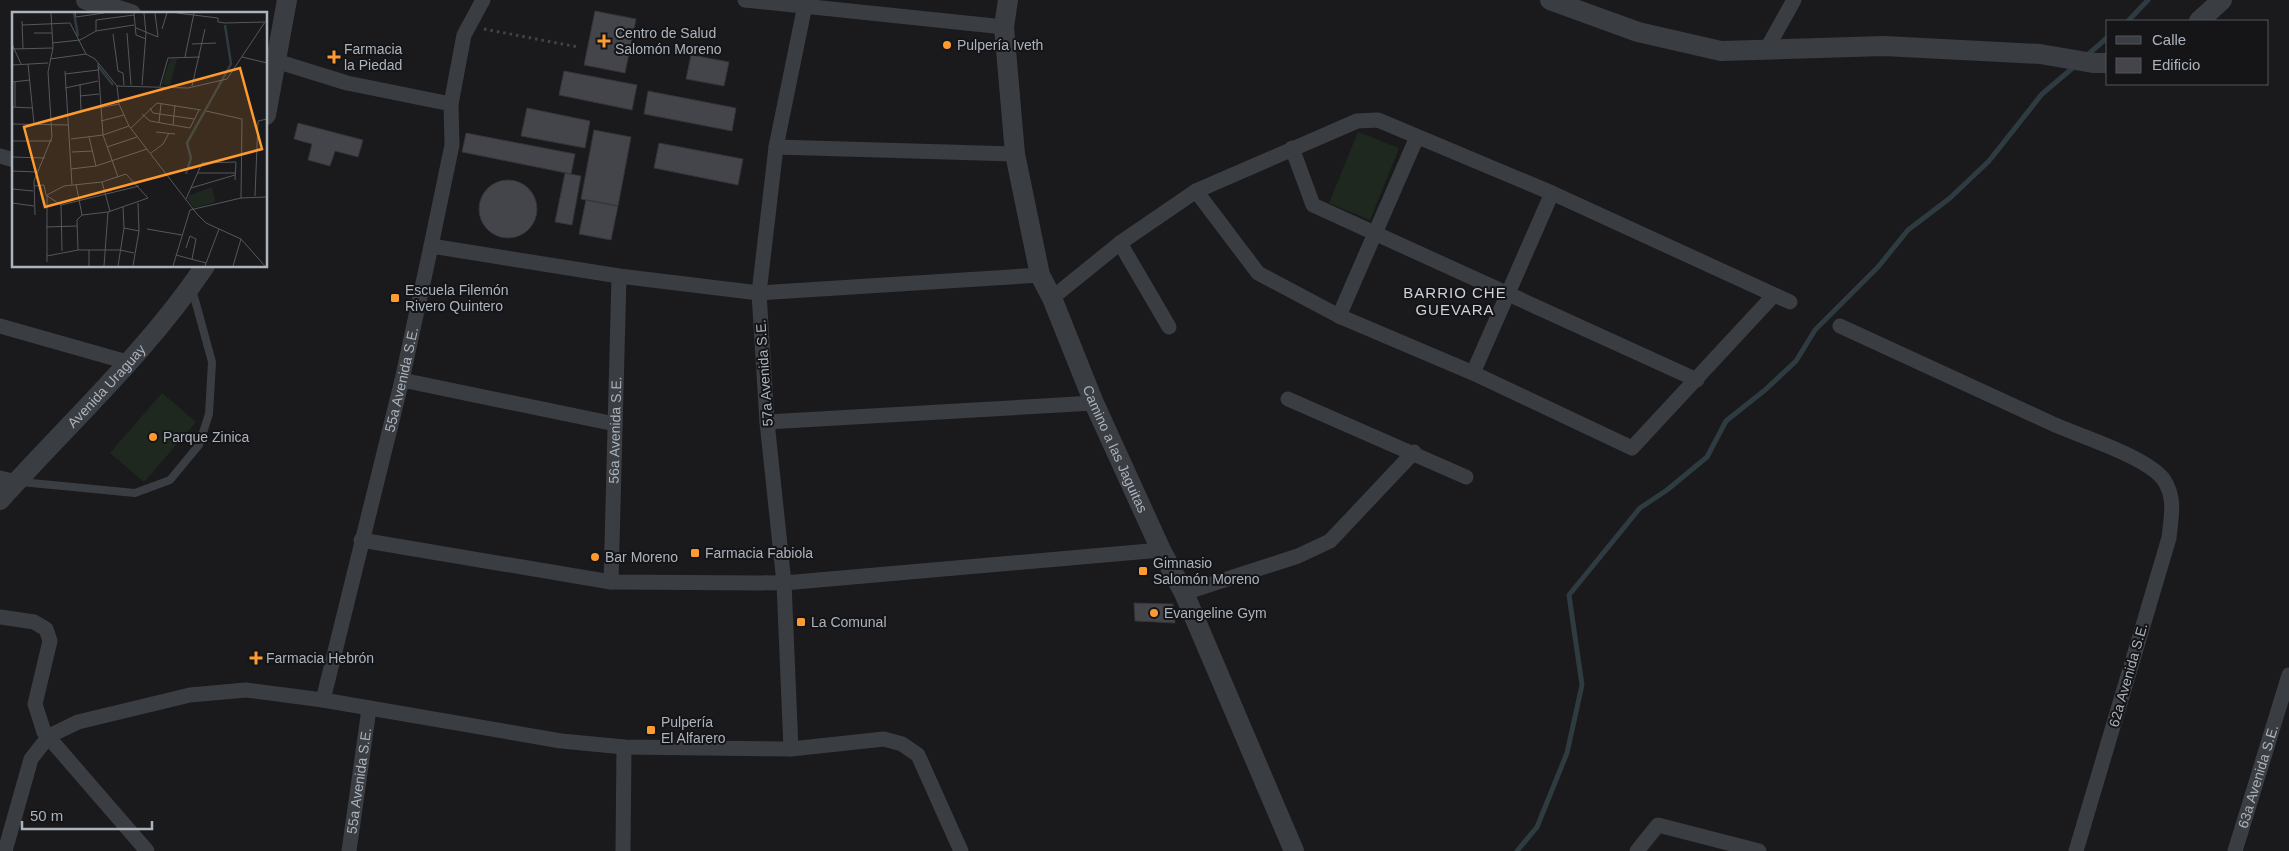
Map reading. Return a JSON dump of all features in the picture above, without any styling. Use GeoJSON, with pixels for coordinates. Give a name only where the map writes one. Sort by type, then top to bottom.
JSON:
{"type":"FeatureCollection","features":[{"type":"Feature","properties":{"kind":"street"},"geometry":{"type":"LineString","coordinates":[[86,0],[108,3],[127,12]]}},
{"type":"Feature","properties":{"kind":"street"},"geometry":{"type":"LineString","coordinates":[[268,93],[271,60],[287,0]]}},
{"type":"Feature","properties":{"kind":"street","name":"55a Avenida S.E."},"geometry":{"type":"LineString","coordinates":[[323,700],[402,380],[432,246],[452,145],[451,104],[464,35],[483,0]]}},
{"type":"Feature","properties":{"kind":"street"},"geometry":{"type":"LineString","coordinates":[[746,0],[805,3],[1004,27]]}},
{"type":"Feature","properties":{"kind":"street","name":"Camino a las Jaguitas"},"geometry":{"type":"LineString","coordinates":[[1008,0],[1004,27],[1015,154],[1040,275],[1052,298],[1094,404],[1161,550],[1184,593],[1294,851]]}},
{"type":"Feature","properties":{"kind":"street"},"geometry":{"type":"LineString","coordinates":[[1550,0],[1638,32],[1721,51],[1884,46],[2040,54],[2093,63],[2106,63]]}},
{"type":"Feature","properties":{"kind":"street"},"geometry":{"type":"LineString","coordinates":[[1766,50],[1794,0]]}},
{"type":"Feature","properties":{"kind":"street"},"geometry":{"type":"LineString","coordinates":[[2200,20],[2222,0]]}},
{"type":"Feature","properties":{"kind":"street","name":"57a Avenida S.E."},"geometry":{"type":"LineString","coordinates":[[791,748],[784,583],[767,422],[759,293],[776,148],[805,3]]}},
{"type":"Feature","properties":{"kind":"street"},"geometry":{"type":"LineString","coordinates":[[271,60],[347,83],[451,104]]}},
{"type":"Feature","properties":{"kind":"street"},"geometry":{"type":"LineString","coordinates":[[1052,298],[1120,243],[1196,191],[1357,121],[1378,120],[1552,193],[1790,302]]}},
{"type":"Feature","properties":{"kind":"street"},"geometry":{"type":"LineString","coordinates":[[1339,316],[1417,137]]}},
{"type":"Feature","properties":{"kind":"street"},"geometry":{"type":"LineString","coordinates":[[776,148],[1015,154]]}},
{"type":"Feature","properties":{"kind":"street"},"geometry":{"type":"LineString","coordinates":[[1292,148],[1313,205],[1697,380]]}},
{"type":"Feature","properties":{"kind":"street"},"geometry":{"type":"LineString","coordinates":[[1196,191],[1253,269],[1339,316],[1473,373],[1632,448],[1774,295]]}},
{"type":"Feature","properties":{"kind":"street"},"geometry":{"type":"LineString","coordinates":[[1473,373],[1552,193]]}},
{"type":"Feature","properties":{"kind":"street"},"geometry":{"type":"LineString","coordinates":[[1120,243],[1169,327]]}},
{"type":"Feature","properties":{"kind":"street"},"geometry":{"type":"LineString","coordinates":[[432,246],[619,276],[759,293],[1040,275]]}},
{"type":"Feature","properties":{"kind":"street","name":"Avenida Uraguay"},"geometry":{"type":"LineString","coordinates":[[0,500],[8,480],[127,362],[191,286],[204,268]]}},
{"type":"Feature","properties":{"kind":"street","name":"56a Avenida S.E."},"geometry":{"type":"LineString","coordinates":[[612,582],[619,276]]}},
{"type":"Feature","properties":{"kind":"street"},"geometry":{"type":"LineString","coordinates":[[0,326],[127,362]]}},
{"type":"Feature","properties":{"kind":"street","name":"62a Avenida S.E."},"geometry":{"type":"LineString","coordinates":[[1840,326],[2056,425],[2138,460],[2153,469],[2164,479],[2173,498],[2168,538],[2076,851]]}},
{"type":"Feature","properties":{"kind":"street"},"geometry":{"type":"LineString","coordinates":[[402,380],[615,424]]}},
{"type":"Feature","properties":{"kind":"street"},"geometry":{"type":"LineString","coordinates":[[1288,399],[1466,476]]}},
{"type":"Feature","properties":{"kind":"street"},"geometry":{"type":"LineString","coordinates":[[767,422],[1094,404]]}},
{"type":"Feature","properties":{"kind":"street"},"geometry":{"type":"LineString","coordinates":[[1184,593],[1298,556],[1330,542],[1414,452]]}},
{"type":"Feature","properties":{"kind":"street"},"geometry":{"type":"LineString","coordinates":[[361,540],[612,582],[784,583],[1161,550]]}},
{"type":"Feature","properties":{"kind":"street"},"geometry":{"type":"LineString","coordinates":[[0,617],[34,622],[46,630],[50,641],[35,704],[44,732],[147,851]]}},
{"type":"Feature","properties":{"kind":"street","name":"63a Avenida S.E."},"geometry":{"type":"LineString","coordinates":[[2235,851],[2289,675]]}},
{"type":"Feature","properties":{"kind":"street"},"geometry":{"type":"LineString","coordinates":[[4,851],[31,759],[49,736],[78,722],[190,695],[246,690],[323,700],[561,741],[624,747],[791,748],[884,738],[902,744],[918,755],[961,851]]}},
{"type":"Feature","properties":{"kind":"street","name":"55a Avenida S.E."},"geometry":{"type":"LineString","coordinates":[[349,851],[369,709]]}},
{"type":"Feature","properties":{"kind":"street"},"geometry":{"type":"LineString","coordinates":[[623,851],[624,747]]}},
{"type":"Feature","properties":{"kind":"street"},"geometry":{"type":"LineString","coordinates":[[1637,851],[1658,825],[1759,851]]}},
{"type":"Feature","properties":{"kind":"lane"},"geometry":{"type":"LineString","coordinates":[[8,480],[135,493],[170,480],[199,445],[209,414],[212,362],[191,286]]}},
{"type":"Feature","properties":{"kind":"path"},"geometry":{"type":"LineString","coordinates":[[469,26],[578,47]]}},
{"type":"Feature","properties":{"kind":"shaded area"},"geometry":{"type":"Polygon","coordinates":[[[1358,132],[1399,148],[1370,220],[1329,203],[1358,132]]]}},
{"type":"Feature","properties":{"kind":"shaded area","name":"Parque Zinica"},"geometry":{"type":"Polygon","coordinates":[[[162,393],[196,422],[144,482],[110,453],[162,393]]]}},
{"type":"Feature","properties":{"kind":"building"},"geometry":{"type":"Polygon","coordinates":[[[595,11],[636,19],[625,73],[584,65],[595,11]]]}},
{"type":"Feature","properties":{"kind":"building"},"geometry":{"type":"Polygon","coordinates":[[[691,55],[729,62],[724,86],[686,79],[691,55]]]}},
{"type":"Feature","properties":{"kind":"building"},"geometry":{"type":"Polygon","coordinates":[[[564,71],[637,85],[632,110],[559,95],[564,71]]]}},
{"type":"Feature","properties":{"kind":"building"},"geometry":{"type":"Polygon","coordinates":[[[648,91],[736,108],[732,131],[644,114],[648,91]]]}},
{"type":"Feature","properties":{"kind":"building"},"geometry":{"type":"Polygon","coordinates":[[[527,108],[590,121],[585,148],[521,136],[527,108]]]}},
{"type":"Feature","properties":{"kind":"building"},"geometry":{"type":"Polygon","coordinates":[[[298,123],[363,140],[358,157],[335,151],[330,166],[308,160],[312,144],[294,139],[298,123]]]}},
{"type":"Feature","properties":{"kind":"building"},"geometry":{"type":"Polygon","coordinates":[[[594,130],[631,137],[618,206],[581,199],[594,130]]]}},
{"type":"Feature","properties":{"kind":"building"},"geometry":{"type":"Polygon","coordinates":[[[466,133],[575,154],[571,174],[462,152],[466,133]]]}},
{"type":"Feature","properties":{"kind":"building"},"geometry":{"type":"Polygon","coordinates":[[[659,143],[743,159],[738,185],[654,168],[659,143]]]}},
{"type":"Feature","properties":{"kind":"building"},"geometry":{"type":"Polygon","coordinates":[[[565,173],[581,176],[572,225],[555,222],[565,173]]]}},
{"type":"Feature","properties":{"kind":"building"},"geometry":{"type":"Polygon","coordinates":[[[508,180],[524,185],[532,193],[537,209],[532,225],[524,233],[508,238],[492,233],[484,225],[479,209],[484,193],[492,185],[508,180]]]}},
{"type":"Feature","properties":{"kind":"building"},"geometry":{"type":"Polygon","coordinates":[[[586,200],[618,206],[611,240],[579,234],[586,200]]]}},
{"type":"Feature","properties":{"kind":"building","name":"Evangeline Gym"},"geometry":{"type":"Polygon","coordinates":[[[1134,603],[1173,604],[1175,623],[1135,621],[1134,603]]]}},
{"type":"Feature","properties":{"kind":"waterway"},"geometry":{"type":"LineString","coordinates":[[2129,20],[2148,0]]}},
{"type":"Feature","properties":{"kind":"waterway"},"geometry":{"type":"LineString","coordinates":[[2085,57],[2106,39]]}},
{"type":"Feature","properties":{"kind":"waterway"},"geometry":{"type":"LineString","coordinates":[[1517,851],[1537,827],[1567,753],[1582,685],[1569,595],[1640,508],[1667,490],[1707,457],[1726,421],[1765,390],[1796,361],[1815,330],[1878,267],[1908,230],[1950,198],[1989,161],[2042,94],[2075,66]]}},
{"type":"Feature","properties":{"kind":"place","name":"Centro de Salud Salomón Moreno"},"geometry":{"type":"Point","coordinates":[604,41]}},
{"type":"Feature","properties":{"kind":"place","name":"Pulpería Iveth"},"geometry":{"type":"Point","coordinates":[947,45]}},
{"type":"Feature","properties":{"kind":"place","name":"Farmacia la Piedad"},"geometry":{"type":"Point","coordinates":[334,57]}},
{"type":"Feature","properties":{"kind":"place","name":"Escuela Filemón Rivero Quintero"},"geometry":{"type":"Point","coordinates":[395,298]}},
{"type":"Feature","properties":{"kind":"place","name":"Parque Zinica"},"geometry":{"type":"Point","coordinates":[153,437]}},
{"type":"Feature","properties":{"kind":"place","name":"Farmacia Fabiola"},"geometry":{"type":"Point","coordinates":[695,553]}},
{"type":"Feature","properties":{"kind":"place","name":"Bar Moreno"},"geometry":{"type":"Point","coordinates":[595,557]}},
{"type":"Feature","properties":{"kind":"place","name":"Gimnasio Salomón Moreno"},"geometry":{"type":"Point","coordinates":[1143,571]}},
{"type":"Feature","properties":{"kind":"place","name":"Evangeline Gym"},"geometry":{"type":"Point","coordinates":[1154,613]}},
{"type":"Feature","properties":{"kind":"place","name":"La Comunal"},"geometry":{"type":"Point","coordinates":[801,622]}},
{"type":"Feature","properties":{"kind":"place","name":"Farmacia Hebrón"},"geometry":{"type":"Point","coordinates":[256,658]}},
{"type":"Feature","properties":{"kind":"place","name":"Pulpería El Alfarero"},"geometry":{"type":"Point","coordinates":[651,730]}},
{"type":"Feature","properties":{"kind":"district","name":"BARRIO CHE GUEVARA"},"geometry":{"type":"Point","coordinates":[1455,302]}}]}
